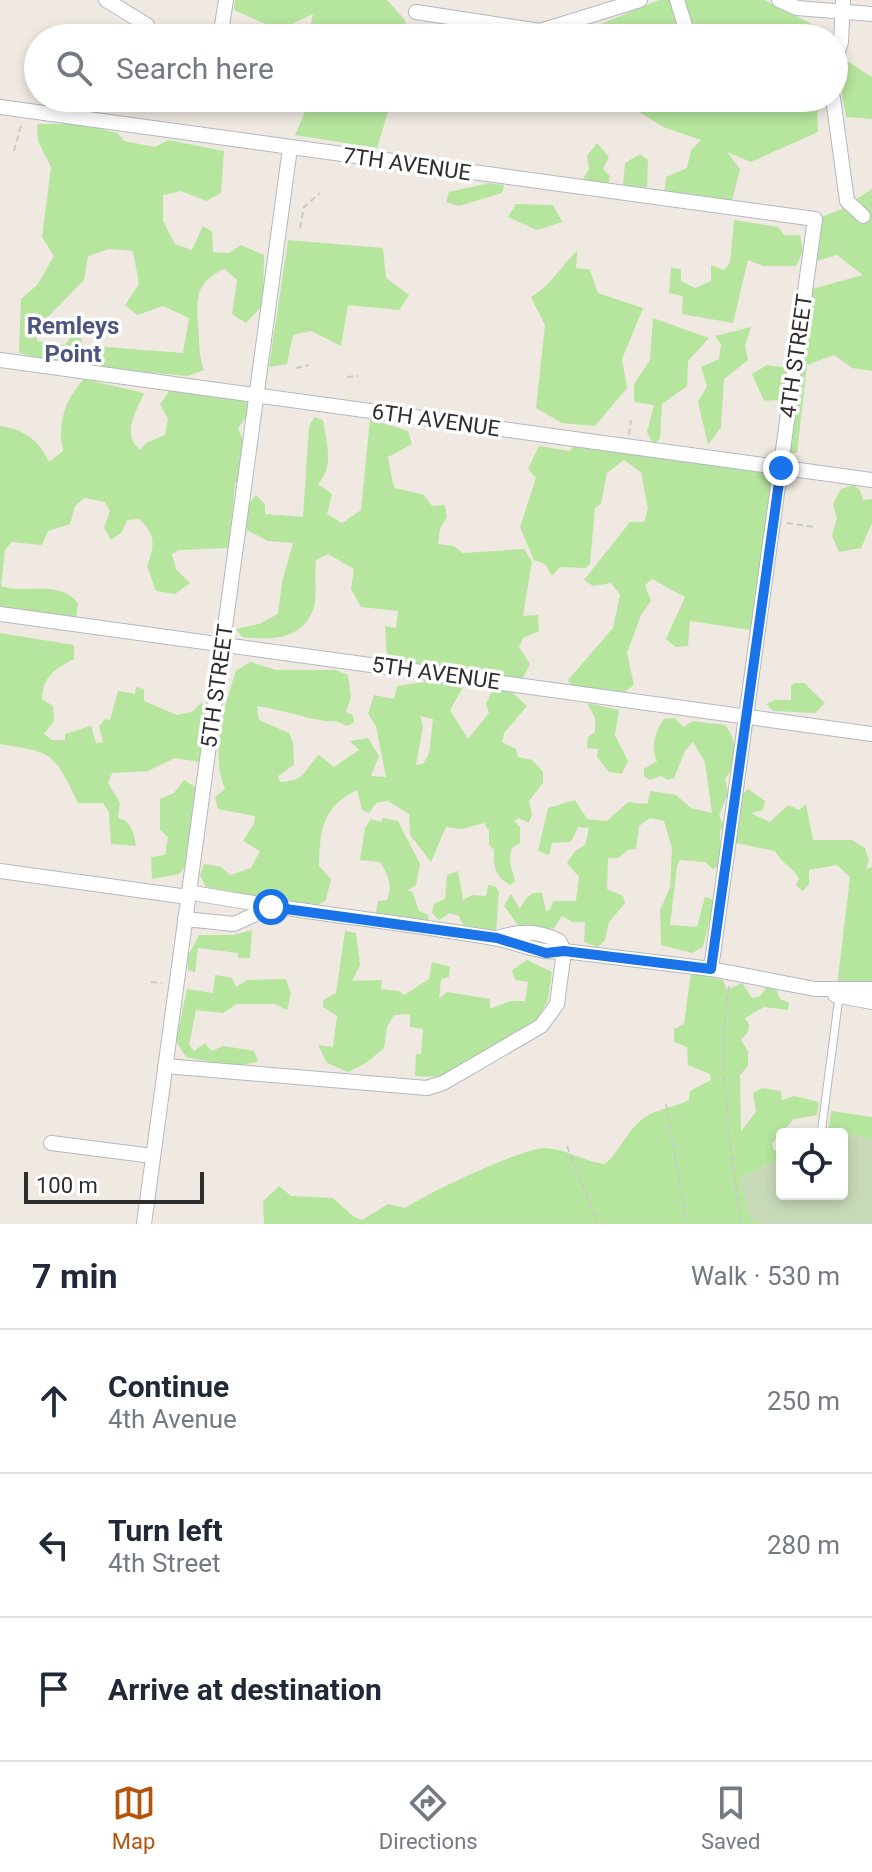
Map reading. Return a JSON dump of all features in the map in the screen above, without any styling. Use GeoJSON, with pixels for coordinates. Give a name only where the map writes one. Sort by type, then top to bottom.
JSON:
{"type":"FeatureCollection","features":[{"type":"Feature","properties":{"kind":"street"},"geometry":{"type":"LineString","coordinates":[[106,0],[145,24]]}},
{"type":"Feature","properties":{"kind":"street"},"geometry":{"type":"LineString","coordinates":[[222,24],[226,0]]}},
{"type":"Feature","properties":{"kind":"street"},"geometry":{"type":"LineString","coordinates":[[563,24],[640,0]]}},
{"type":"Feature","properties":{"kind":"street"},"geometry":{"type":"LineString","coordinates":[[677,0],[684,24]]}},
{"type":"Feature","properties":{"kind":"street"},"geometry":{"type":"LineString","coordinates":[[779,0],[797,8],[842,5],[872,14]]}},
{"type":"Feature","properties":{"kind":"street"},"geometry":{"type":"LineString","coordinates":[[416,12],[494,24]]}},
{"type":"Feature","properties":{"kind":"street","name":"7TH AVENUE"},"geometry":{"type":"LineString","coordinates":[[0,107],[24,110]]}},
{"type":"Feature","properties":{"kind":"street","name":"7TH AVENUE"},"geometry":{"type":"LineString","coordinates":[[38,112],[815,219]]}},
{"type":"Feature","properties":{"kind":"street"},"geometry":{"type":"LineString","coordinates":[[835,112],[847,201],[863,216]]}},
{"type":"Feature","properties":{"kind":"street","name":"5TH STREET"},"geometry":{"type":"LineString","coordinates":[[144,1224],[290,148]]}},
{"type":"Feature","properties":{"kind":"street","name":"4TH STREET"},"geometry":{"type":"LineString","coordinates":[[711,969],[815,219]]}},
{"type":"Feature","properties":{"kind":"street","name":"6TH AVENUE"},"geometry":{"type":"LineString","coordinates":[[0,360],[872,480]]}},
{"type":"Feature","properties":{"kind":"street","name":"5TH AVENUE"},"geometry":{"type":"LineString","coordinates":[[0,614],[872,734]]}},
{"type":"Feature","properties":{"kind":"street"},"geometry":{"type":"LineString","coordinates":[[0,871],[497,938],[530,951],[564,951],[711,969],[872,1002]]}},
{"type":"Feature","properties":{"kind":"street"},"geometry":{"type":"LineString","coordinates":[[185,919],[234,924],[271,907]]}},
{"type":"Feature","properties":{"kind":"street"},"geometry":{"type":"LineString","coordinates":[[165,1066],[427,1088],[456,1076],[541,1026],[557,1004],[564,951]]}},
{"type":"Feature","properties":{"kind":"street"},"geometry":{"type":"LineString","coordinates":[[833,994],[872,989]]}},
{"type":"Feature","properties":{"kind":"street"},"geometry":{"type":"LineString","coordinates":[[51,1143],[153,1156]]}},
{"type":"Feature","properties":{"kind":"lane"},"geometry":{"type":"LineString","coordinates":[[822,1128],[833,994]]}},
{"type":"Feature","properties":{"kind":"path"},"geometry":{"type":"LineString","coordinates":[[14,151],[24,110]]}},
{"type":"Feature","properties":{"kind":"path"},"geometry":{"type":"LineString","coordinates":[[300,228],[304,207],[320,193]]}},
{"type":"Feature","properties":{"kind":"path"},"geometry":{"type":"LineString","coordinates":[[296,368],[309,365]]}},
{"type":"Feature","properties":{"kind":"path"},"geometry":{"type":"LineString","coordinates":[[347,377],[358,376]]}},
{"type":"Feature","properties":{"kind":"path"},"geometry":{"type":"LineString","coordinates":[[774,521],[814,527]]}},
{"type":"Feature","properties":{"kind":"path"},"geometry":{"type":"LineString","coordinates":[[731,979],[725,1033],[728,1112],[741,1224]]}},
{"type":"Feature","properties":{"kind":"path"},"geometry":{"type":"LineString","coordinates":[[666,1104],[687,1224]]}},
{"type":"Feature","properties":{"kind":"path"},"geometry":{"type":"LineString","coordinates":[[567,1146],[598,1224]]}},
{"type":"Feature","properties":{"kind":"green space"},"geometry":{"type":"Polygon","coordinates":[[[235,0],[387,0],[406,24],[311,24],[313,14],[292,24],[266,24],[234,10],[235,0]]]}},
{"type":"Feature","properties":{"kind":"green space"},"geometry":{"type":"Polygon","coordinates":[[[659,0],[764,0],[812,24],[601,24],[659,0]]]}},
{"type":"Feature","properties":{"kind":"green space"},"geometry":{"type":"Polygon","coordinates":[[[848,62],[872,77],[872,119],[846,117],[848,62]]]}},
{"type":"Feature","properties":{"kind":"green space"},"geometry":{"type":"Polygon","coordinates":[[[305,112],[388,112],[377,148],[295,135],[305,112]]]}},
{"type":"Feature","properties":{"kind":"green space"},"geometry":{"type":"Polygon","coordinates":[[[639,112],[817,112],[818,132],[751,162],[727,152],[740,169],[732,201],[664,194],[666,177],[687,168],[691,150],[701,140],[663,127],[639,112]]]}},
{"type":"Feature","properties":{"kind":"green space"},"geometry":{"type":"Polygon","coordinates":[[[37,124],[81,124],[117,133],[124,141],[155,147],[168,140],[224,151],[221,193],[206,201],[181,191],[163,195],[163,221],[175,244],[192,250],[203,226],[212,232],[213,252],[229,253],[241,245],[264,255],[263,305],[246,323],[232,314],[237,280],[224,269],[203,285],[197,307],[204,370],[188,376],[90,367],[94,346],[183,353],[189,318],[163,306],[137,315],[125,305],[139,284],[133,251],[109,249],[88,256],[84,280],[37,328],[37,341],[65,345],[79,325],[82,345],[79,361],[72,366],[19,353],[21,299],[37,285],[54,256],[42,237],[51,167],[38,141],[37,124]]]}},
{"type":"Feature","properties":{"kind":"green space"},"geometry":{"type":"Polygon","coordinates":[[[597,143],[609,157],[603,169],[610,176],[608,185],[582,181],[589,169],[587,156],[597,143]]]}},
{"type":"Feature","properties":{"kind":"green space"},"geometry":{"type":"Polygon","coordinates":[[[640,154],[648,160],[647,187],[623,186],[625,163],[640,154]]]}},
{"type":"Feature","properties":{"kind":"green space"},"geometry":{"type":"Polygon","coordinates":[[[489,183],[504,185],[502,193],[459,206],[446,202],[449,192],[489,183]]]}},
{"type":"Feature","properties":{"kind":"green space"},"geometry":{"type":"Polygon","coordinates":[[[872,189],[872,371],[852,368],[834,355],[807,365],[797,453],[788,453],[777,400],[764,401],[752,374],[767,365],[790,368],[805,291],[863,275],[837,255],[809,263],[815,219],[840,210],[872,189]]]}},
{"type":"Feature","properties":{"kind":"green space"},"geometry":{"type":"Polygon","coordinates":[[[516,204],[553,205],[562,222],[537,230],[508,217],[516,204]]]}},
{"type":"Feature","properties":{"kind":"green space"},"geometry":{"type":"Polygon","coordinates":[[[734,220],[778,227],[784,235],[800,235],[803,251],[796,266],[763,266],[748,260],[733,323],[682,314],[683,296],[669,293],[671,268],[681,269],[681,281],[695,288],[711,281],[711,265],[724,270],[730,263],[734,220]]]}},
{"type":"Feature","properties":{"kind":"green space"},"geometry":{"type":"Polygon","coordinates":[[[288,240],[383,248],[386,278],[409,295],[399,310],[348,305],[341,346],[311,331],[293,335],[287,364],[269,367],[288,240]]]}},
{"type":"Feature","properties":{"kind":"green space"},"geometry":{"type":"Polygon","coordinates":[[[577,251],[576,268],[590,270],[598,293],[643,308],[622,359],[627,388],[595,426],[562,423],[536,408],[545,325],[531,297],[550,282],[577,251]]]}},
{"type":"Feature","properties":{"kind":"green space"},"geometry":{"type":"Polygon","coordinates":[[[653,318],[709,338],[688,361],[687,386],[662,404],[660,439],[653,444],[647,432],[654,405],[634,402],[634,384],[650,360],[653,318]]]}},
{"type":"Feature","properties":{"kind":"green space"},"geometry":{"type":"Polygon","coordinates":[[[751,327],[745,346],[748,360],[724,379],[721,427],[708,445],[698,402],[707,386],[701,367],[719,359],[721,344],[715,336],[751,327]]]}},
{"type":"Feature","properties":{"kind":"green space"},"geometry":{"type":"Polygon","coordinates":[[[84,379],[144,393],[131,430],[134,444],[140,450],[146,443],[165,435],[168,419],[160,404],[171,389],[249,399],[247,416],[238,428],[245,445],[241,475],[235,484],[229,548],[180,550],[172,554],[176,569],[190,583],[175,594],[156,591],[147,566],[152,552],[149,530],[139,519],[127,520],[122,532],[111,540],[104,528],[110,511],[105,502],[84,498],[75,506],[70,524],[48,531],[42,545],[12,542],[5,550],[1,586],[61,591],[78,603],[76,620],[0,609],[0,426],[30,437],[49,462],[63,451],[61,431],[64,412],[84,379]]]}},
{"type":"Feature","properties":{"kind":"green space"},"geometry":{"type":"Polygon","coordinates":[[[314,417],[323,420],[328,461],[318,484],[332,494],[327,514],[342,523],[361,510],[370,419],[408,431],[412,444],[388,457],[393,484],[395,488],[424,495],[432,506],[445,505],[447,517],[440,529],[438,544],[454,546],[463,553],[524,549],[532,562],[523,616],[538,615],[539,631],[523,638],[519,647],[530,664],[522,680],[466,682],[450,710],[468,739],[489,713],[486,704],[492,691],[511,691],[527,706],[504,733],[502,742],[516,749],[518,757],[532,760],[543,772],[543,783],[529,801],[532,814],[529,823],[519,818],[514,821],[520,827],[520,843],[511,849],[510,862],[515,881],[510,885],[496,870],[494,850],[489,845],[489,831],[484,823],[462,829],[446,827],[431,862],[410,835],[409,814],[388,801],[376,803],[369,813],[362,810],[357,790],[336,804],[325,821],[319,866],[331,879],[326,900],[316,906],[206,887],[200,875],[204,864],[221,867],[230,875],[251,868],[260,851],[243,841],[254,824],[255,816],[218,809],[215,797],[225,789],[219,745],[236,671],[250,662],[276,670],[336,670],[348,675],[351,697],[346,712],[353,715],[354,722],[347,726],[336,721],[257,706],[259,720],[289,733],[293,743],[294,765],[278,776],[280,782],[300,777],[319,755],[334,767],[359,750],[350,741],[368,738],[379,756],[371,776],[386,777],[376,726],[368,714],[374,695],[394,699],[397,686],[425,682],[417,666],[387,658],[385,626],[396,628],[398,611],[361,607],[351,589],[354,569],[328,554],[316,560],[313,610],[301,628],[273,638],[242,637],[236,629],[259,624],[278,614],[282,582],[293,543],[268,541],[247,530],[247,506],[256,495],[265,504],[265,514],[303,517],[309,427],[314,417]],[[420,716],[423,726],[416,765],[423,764],[429,754],[433,719],[420,716]]]}},
{"type":"Feature","properties":{"kind":"green space"},"geometry":{"type":"Polygon","coordinates":[[[539,446],[569,451],[575,446],[773,474],[751,630],[690,621],[688,646],[676,647],[666,639],[685,597],[652,579],[645,585],[651,601],[641,615],[627,653],[634,685],[622,694],[571,686],[568,680],[613,628],[620,595],[611,583],[593,586],[584,580],[630,522],[644,522],[648,509],[641,472],[624,460],[607,473],[601,504],[595,508],[590,564],[585,568],[560,567],[552,576],[545,564],[534,560],[520,527],[536,478],[528,469],[539,446]]]}},
{"type":"Feature","properties":{"kind":"green space"},"geometry":{"type":"Polygon","coordinates":[[[854,485],[860,490],[863,500],[872,499],[872,523],[861,548],[839,552],[832,536],[837,518],[833,504],[841,489],[854,485]]]}},
{"type":"Feature","properties":{"kind":"green space"},"geometry":{"type":"Polygon","coordinates":[[[0,633],[74,645],[74,659],[51,674],[43,691],[42,699],[53,706],[54,721],[44,734],[52,740],[65,740],[65,734],[91,726],[96,743],[103,742],[99,726],[105,719],[110,720],[118,691],[135,694],[136,687],[144,689],[144,701],[177,715],[192,712],[202,702],[206,717],[200,762],[175,758],[148,771],[112,773],[108,783],[120,803],[118,818],[129,825],[136,846],[111,844],[109,812],[103,803],[78,803],[57,764],[50,758],[32,750],[0,744],[0,633]]]}},
{"type":"Feature","properties":{"kind":"green space"},"geometry":{"type":"Polygon","coordinates":[[[804,683],[825,703],[815,713],[773,711],[766,704],[775,700],[791,700],[791,686],[804,683]]]}},
{"type":"Feature","properties":{"kind":"green space"},"geometry":{"type":"Polygon","coordinates":[[[587,703],[619,710],[615,735],[628,761],[622,774],[609,772],[597,757],[598,749],[587,748],[588,737],[595,732],[595,718],[587,703]]]}},
{"type":"Feature","properties":{"kind":"green space"},"geometry":{"type":"Polygon","coordinates":[[[675,718],[683,727],[693,721],[725,725],[735,752],[733,766],[725,779],[728,793],[719,816],[724,825],[720,831],[720,865],[713,869],[705,862],[680,860],[677,866],[670,925],[697,927],[705,897],[715,900],[703,947],[692,953],[661,945],[660,910],[670,888],[672,848],[664,821],[650,818],[639,826],[636,849],[628,850],[618,858],[608,858],[607,889],[623,896],[625,903],[609,922],[605,940],[598,947],[584,942],[585,922],[572,922],[562,916],[553,929],[518,925],[504,906],[511,894],[520,909],[528,896],[534,893],[542,893],[546,911],[550,910],[553,901],[576,901],[579,877],[567,863],[575,851],[585,845],[589,828],[578,827],[571,842],[552,843],[549,855],[538,851],[548,808],[575,800],[587,819],[607,821],[628,802],[647,804],[651,791],[676,795],[691,808],[712,813],[705,762],[693,742],[685,751],[674,778],[668,780],[661,776],[650,780],[644,776],[644,769],[657,761],[654,745],[661,723],[664,719],[675,718]]]}},
{"type":"Feature","properties":{"kind":"green space"},"geometry":{"type":"Polygon","coordinates":[[[184,780],[198,789],[189,862],[179,874],[152,879],[151,857],[165,855],[168,837],[160,830],[160,799],[174,793],[184,780]]]}},
{"type":"Feature","properties":{"kind":"green space"},"geometry":{"type":"Polygon","coordinates":[[[748,789],[765,801],[763,810],[751,813],[770,822],[788,805],[799,810],[806,804],[813,840],[852,840],[865,848],[869,860],[866,869],[872,867],[872,988],[837,986],[850,877],[837,865],[809,870],[809,884],[803,891],[796,885],[797,875],[775,851],[736,843],[740,796],[748,789]]]}},
{"type":"Feature","properties":{"kind":"green space"},"geometry":{"type":"Polygon","coordinates":[[[383,818],[398,821],[420,864],[416,885],[408,890],[413,893],[419,911],[428,915],[429,920],[376,913],[378,901],[387,900],[389,880],[380,862],[360,860],[365,828],[371,819],[381,822],[383,818]]]}},
{"type":"Feature","properties":{"kind":"green space"},"geometry":{"type":"Polygon","coordinates":[[[458,871],[463,900],[472,895],[486,896],[488,885],[495,886],[499,892],[496,931],[465,929],[459,916],[450,913],[439,920],[432,913],[434,904],[445,899],[447,875],[458,871]]]}},
{"type":"Feature","properties":{"kind":"green space"},"geometry":{"type":"Polygon","coordinates":[[[252,930],[250,958],[238,958],[238,953],[198,948],[195,972],[188,970],[188,956],[199,935],[233,935],[252,930]]]}},
{"type":"Feature","properties":{"kind":"green space"},"geometry":{"type":"Polygon","coordinates":[[[345,931],[356,933],[360,965],[352,981],[382,980],[381,989],[399,991],[404,995],[429,979],[432,962],[450,967],[449,977],[441,979],[439,998],[447,992],[490,999],[490,1009],[510,1001],[525,1001],[528,982],[515,980],[512,970],[527,960],[552,972],[548,999],[538,1020],[439,1077],[415,1076],[416,1054],[421,1054],[423,1029],[410,1027],[410,1014],[394,1015],[387,1027],[384,1048],[366,1063],[348,1072],[327,1063],[318,1045],[333,1047],[337,1016],[323,1007],[323,1000],[336,993],[345,931]]]}},
{"type":"Feature","properties":{"kind":"green space"},"geometry":{"type":"Polygon","coordinates":[[[691,973],[723,980],[727,990],[742,983],[752,998],[760,996],[767,987],[777,990],[780,999],[789,1003],[788,1010],[764,1007],[745,1018],[749,1024],[748,1032],[741,1040],[748,1051],[748,1066],[740,1075],[741,1131],[756,1112],[753,1093],[762,1088],[781,1091],[782,1100],[794,1096],[819,1102],[817,1115],[794,1119],[786,1128],[776,1128],[776,1139],[772,1143],[776,1160],[739,1179],[750,1217],[762,1224],[264,1224],[263,1201],[279,1186],[291,1196],[333,1198],[354,1217],[362,1220],[388,1204],[405,1208],[475,1172],[534,1150],[554,1149],[605,1164],[640,1121],[689,1100],[690,1091],[711,1080],[710,1074],[688,1065],[687,1047],[674,1042],[674,1029],[684,1024],[691,973]]]}},
{"type":"Feature","properties":{"kind":"green space"},"geometry":{"type":"Polygon","coordinates":[[[215,975],[232,978],[236,987],[247,980],[286,979],[291,994],[287,1010],[274,1004],[237,1004],[223,1013],[196,1010],[189,1045],[194,1051],[205,1043],[211,1051],[224,1046],[254,1051],[258,1061],[236,1067],[186,1057],[176,1041],[187,989],[213,993],[215,975]]]}},
{"type":"Feature","properties":{"kind":"green space"},"geometry":{"type":"Polygon","coordinates":[[[831,1111],[872,1117],[872,1139],[848,1134],[848,1128],[825,1128],[829,1127],[831,1111]]]}},
{"type":"Feature","properties":{"kind":"green space"},"geometry":{"type":"Polygon","coordinates":[[[848,1134],[872,1139],[872,1224],[762,1224],[750,1218],[739,1179],[776,1160],[776,1200],[848,1200],[848,1134]]]}},
{"type":"Feature","properties":{"kind":"district","name":"Remleys Point"},"geometry":{"type":"Point","coordinates":[73,340]}},
{"type":"Feature","properties":{"kind":"route"},"geometry":{"type":"LineString","coordinates":[[271,907],[497,938],[530,951],[564,951],[711,969],[781,468]]}}]}
